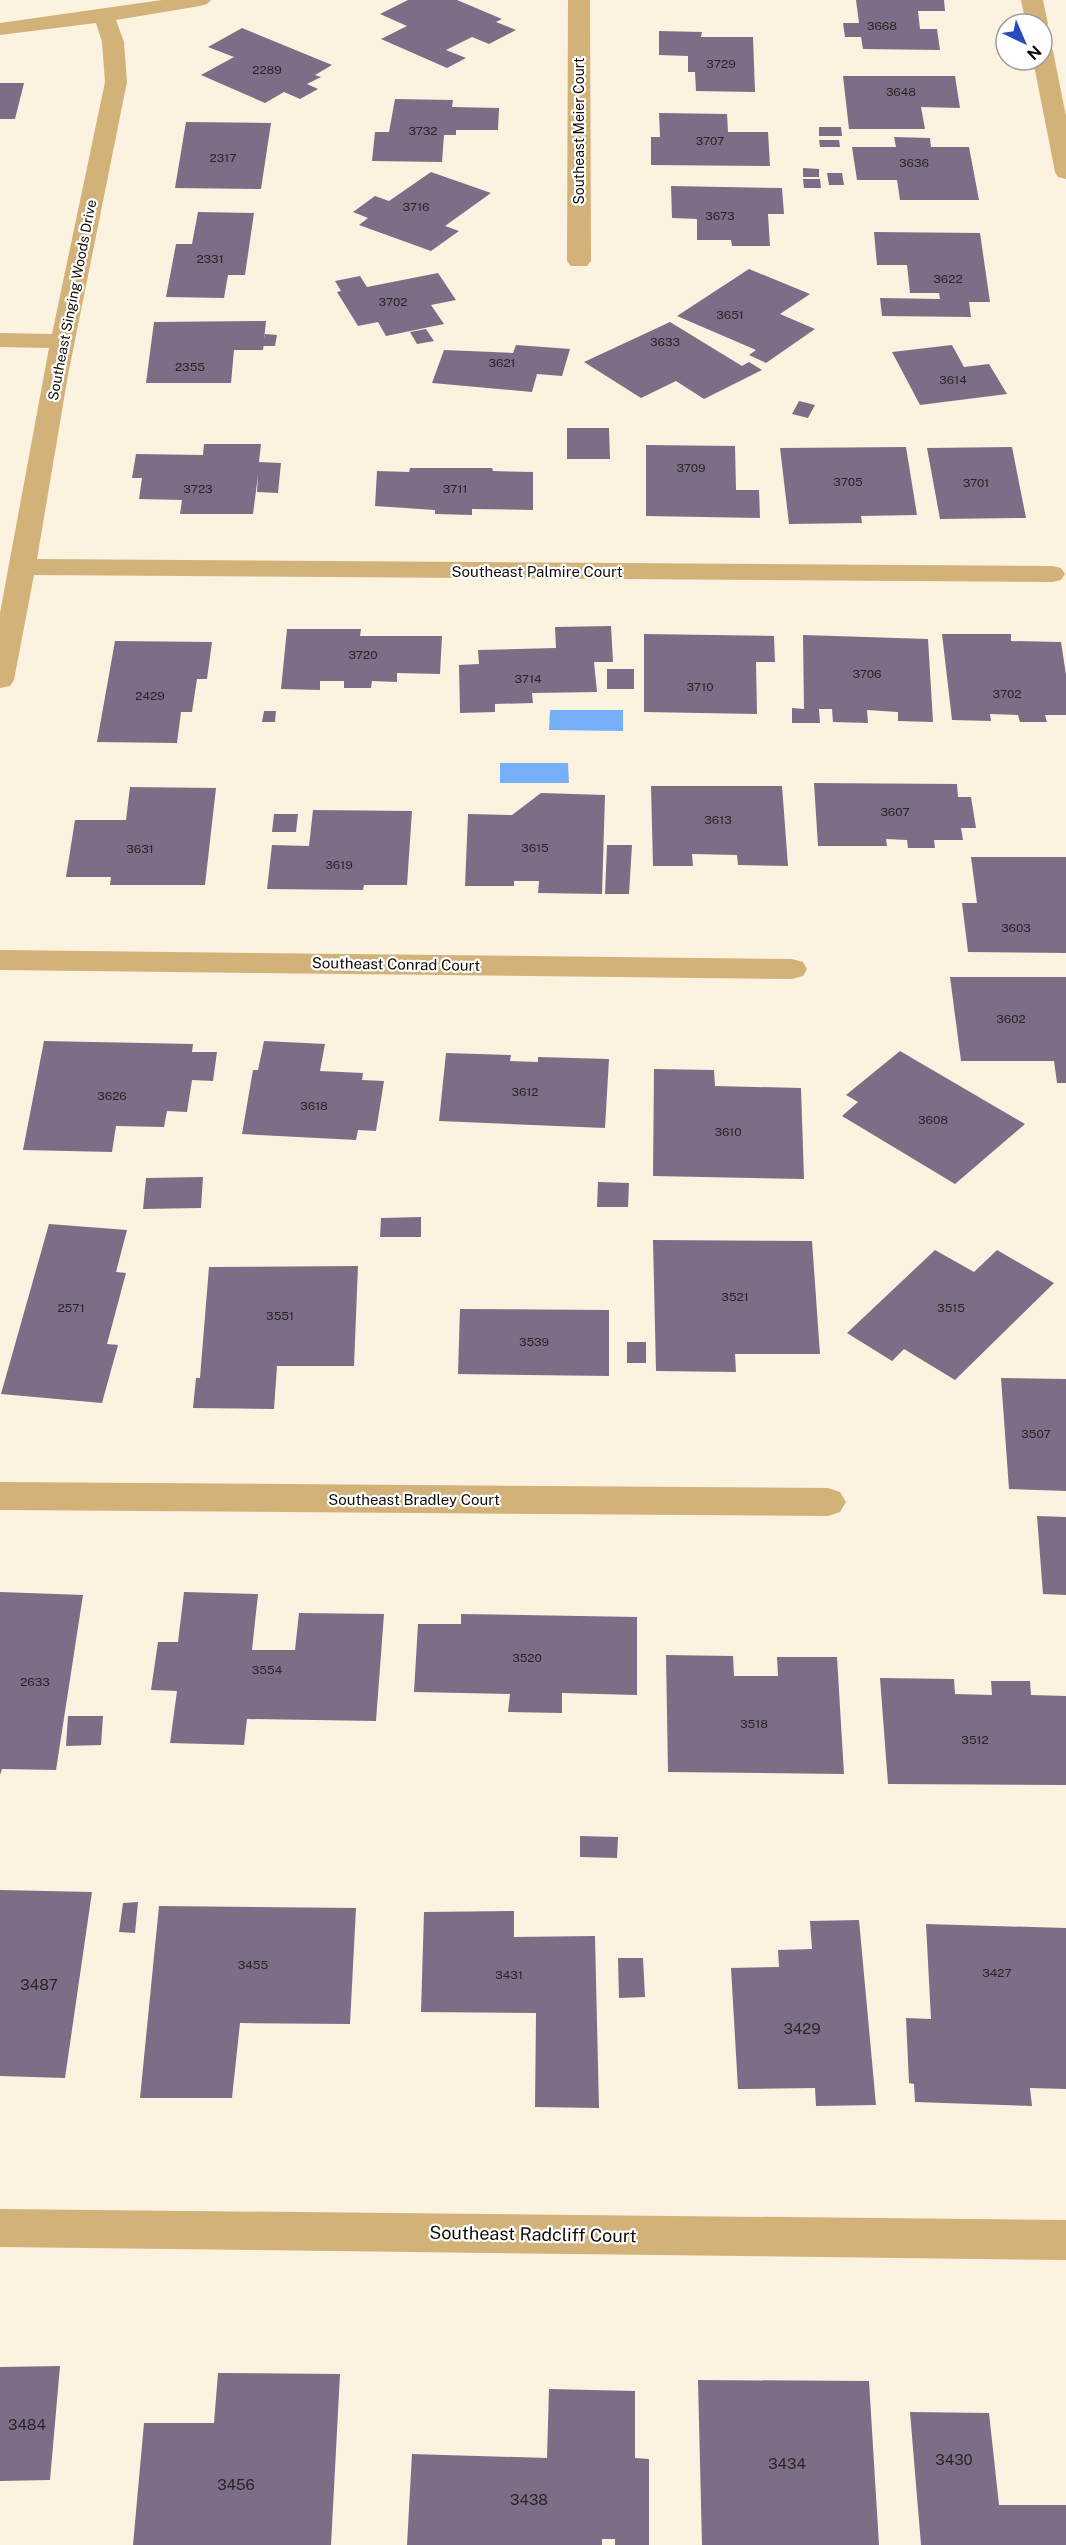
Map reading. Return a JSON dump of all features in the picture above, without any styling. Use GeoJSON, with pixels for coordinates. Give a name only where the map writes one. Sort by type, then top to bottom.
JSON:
{"type":"FeatureCollection","features":[{"type":"Feature","properties":{"kind":"street"},"geometry":{"type":"LineString","coordinates":[[0,29],[104,16],[200,0]]}},
{"type":"Feature","properties":{"kind":"street","name":"Southeast Meier Court"},"geometry":{"type":"LineString","coordinates":[[579,0],[579,261]]}},
{"type":"Feature","properties":{"kind":"street","name":"Southeast Singing Woods Drive"},"geometry":{"type":"LineString","coordinates":[[0,680],[116,82],[113,42],[104,16]]}},
{"type":"Feature","properties":{"kind":"street"},"geometry":{"type":"LineString","coordinates":[[1046,72],[1066,172]]}},
{"type":"Feature","properties":{"kind":"street"},"geometry":{"type":"LineString","coordinates":[[0,340],[64,341]]}},
{"type":"Feature","properties":{"kind":"street","name":"Southeast Palmire Court"},"geometry":{"type":"LineString","coordinates":[[23,567],[1052,574]]}},
{"type":"Feature","properties":{"kind":"street","name":"Southeast Conrad Court"},"geometry":{"type":"LineString","coordinates":[[0,960],[792,969]]}},
{"type":"Feature","properties":{"kind":"street","name":"Southeast Bradley Court"},"geometry":{"type":"LineString","coordinates":[[0,1496],[828,1502]]}},
{"type":"Feature","properties":{"kind":"street","name":"Southeast Radcliff Court"},"geometry":{"type":"LineString","coordinates":[[0,2228],[1066,2240]]}},
{"type":"Feature","properties":{"kind":"water"},"geometry":{"type":"Polygon","coordinates":[[[550,710],[623,710],[623,731],[549,730],[550,710]]]}},
{"type":"Feature","properties":{"kind":"water"},"geometry":{"type":"Polygon","coordinates":[[[500,763],[568,763],[569,783],[500,783],[500,763]]]}},
{"type":"Feature","properties":{"kind":"building"},"geometry":{"type":"Polygon","coordinates":[[[408,0],[457,0],[502,19],[496,22],[516,30],[489,44],[472,37],[446,50],[466,58],[447,68],[381,39],[407,26],[380,14],[408,0]]]}},
{"type":"Feature","properties":{"kind":"building"},"geometry":{"type":"Polygon","coordinates":[[[856,0],[944,0],[945,11],[918,11],[920,29],[937,29],[940,50],[863,49],[861,37],[845,37],[843,23],[859,23],[856,0]]]}},
{"type":"Feature","properties":{"kind":"building"},"geometry":{"type":"Polygon","coordinates":[[[242,28],[332,65],[315,75],[321,77],[307,84],[318,89],[300,99],[284,92],[265,103],[201,75],[234,57],[208,47],[242,28]]]}},
{"type":"Feature","properties":{"kind":"building"},"geometry":{"type":"Polygon","coordinates":[[[659,31],[702,32],[701,37],[753,37],[755,92],[696,91],[695,72],[688,72],[688,56],[659,55],[659,31]]]}},
{"type":"Feature","properties":{"kind":"building"},"geometry":{"type":"Polygon","coordinates":[[[843,76],[955,76],[960,108],[921,107],[925,129],[849,129],[843,76]]]}},
{"type":"Feature","properties":{"kind":"building"},"geometry":{"type":"Polygon","coordinates":[[[0,83],[24,83],[15,119],[0,119],[0,83]]]}},
{"type":"Feature","properties":{"kind":"building"},"geometry":{"type":"Polygon","coordinates":[[[395,99],[453,100],[452,107],[499,108],[498,130],[456,130],[456,135],[444,135],[442,162],[372,161],[375,132],[389,132],[395,99]]]}},
{"type":"Feature","properties":{"kind":"building"},"geometry":{"type":"Polygon","coordinates":[[[659,113],[727,114],[728,132],[768,132],[770,166],[651,165],[651,137],[660,137],[659,113]]]}},
{"type":"Feature","properties":{"kind":"building"},"geometry":{"type":"Polygon","coordinates":[[[186,122],[271,123],[261,189],[175,188],[186,122]]]}},
{"type":"Feature","properties":{"kind":"building"},"geometry":{"type":"Polygon","coordinates":[[[819,127],[841,127],[842,136],[819,136],[819,127]]]}},
{"type":"Feature","properties":{"kind":"building"},"geometry":{"type":"Polygon","coordinates":[[[894,137],[930,138],[931,147],[969,147],[979,200],[900,200],[897,180],[857,180],[852,147],[896,147],[894,137]]]}},
{"type":"Feature","properties":{"kind":"building"},"geometry":{"type":"Polygon","coordinates":[[[819,140],[839,140],[840,147],[820,147],[819,140]]]}},
{"type":"Feature","properties":{"kind":"building"},"geometry":{"type":"Polygon","coordinates":[[[803,168],[819,169],[819,177],[803,177],[803,168]]]}},
{"type":"Feature","properties":{"kind":"building"},"geometry":{"type":"Polygon","coordinates":[[[431,172],[491,193],[445,226],[459,231],[431,251],[359,225],[368,218],[353,212],[375,196],[389,201],[431,172]]]}},
{"type":"Feature","properties":{"kind":"building"},"geometry":{"type":"Polygon","coordinates":[[[827,173],[842,173],[844,185],[829,185],[827,173]]]}},
{"type":"Feature","properties":{"kind":"building"},"geometry":{"type":"Polygon","coordinates":[[[803,179],[820,179],[821,188],[804,188],[803,179]]]}},
{"type":"Feature","properties":{"kind":"building"},"geometry":{"type":"Polygon","coordinates":[[[671,186],[782,188],[784,214],[768,214],[770,246],[732,246],[731,240],[697,240],[697,219],[672,218],[671,186]]]}},
{"type":"Feature","properties":{"kind":"building"},"geometry":{"type":"Polygon","coordinates":[[[198,212],[254,213],[245,275],[228,275],[224,298],[166,297],[176,244],[192,244],[198,212]]]}},
{"type":"Feature","properties":{"kind":"building"},"geometry":{"type":"Polygon","coordinates":[[[874,232],[980,233],[990,302],[969,302],[971,317],[882,316],[880,298],[940,299],[939,293],[910,293],[907,265],[877,265],[874,232]]]}},
{"type":"Feature","properties":{"kind":"building"},"geometry":{"type":"Polygon","coordinates":[[[749,269],[810,294],[780,314],[815,329],[766,363],[749,355],[756,350],[677,316],[749,269]]]}},
{"type":"Feature","properties":{"kind":"building"},"geometry":{"type":"Polygon","coordinates":[[[438,273],[456,300],[431,305],[444,324],[386,336],[378,322],[358,326],[337,292],[341,291],[335,281],[360,276],[367,287],[438,273]]]}},
{"type":"Feature","properties":{"kind":"building"},"geometry":{"type":"Polygon","coordinates":[[[266,321],[263,350],[234,350],[231,383],[146,383],[154,322],[266,321]]]}},
{"type":"Feature","properties":{"kind":"building"},"geometry":{"type":"Polygon","coordinates":[[[670,322],[742,366],[749,362],[762,370],[704,399],[676,381],[641,398],[584,362],[670,322]]]}},
{"type":"Feature","properties":{"kind":"building"},"geometry":{"type":"Polygon","coordinates":[[[426,329],[434,341],[417,344],[410,332],[426,329]]]}},
{"type":"Feature","properties":{"kind":"building"},"geometry":{"type":"Polygon","coordinates":[[[265,334],[277,335],[275,346],[263,346],[265,334]]]}},
{"type":"Feature","properties":{"kind":"building"},"geometry":{"type":"Polygon","coordinates":[[[516,345],[570,349],[562,376],[537,374],[532,392],[432,383],[444,350],[513,353],[516,345]]]}},
{"type":"Feature","properties":{"kind":"building"},"geometry":{"type":"Polygon","coordinates":[[[952,345],[964,367],[989,364],[1007,394],[920,405],[892,352],[952,345]]]}},
{"type":"Feature","properties":{"kind":"building"},"geometry":{"type":"Polygon","coordinates":[[[799,401],[815,405],[808,418],[792,414],[799,401]]]}},
{"type":"Feature","properties":{"kind":"building"},"geometry":{"type":"Polygon","coordinates":[[[567,428],[609,428],[610,459],[567,459],[567,428]]]}},
{"type":"Feature","properties":{"kind":"building"},"geometry":{"type":"Polygon","coordinates":[[[204,444],[261,444],[259,462],[281,463],[278,493],[257,492],[258,475],[253,514],[180,514],[182,500],[139,499],[142,478],[132,478],[136,454],[203,455],[204,444]]]}},
{"type":"Feature","properties":{"kind":"building"},"geometry":{"type":"Polygon","coordinates":[[[646,445],[735,446],[736,490],[759,490],[760,518],[646,516],[646,445]]]}},
{"type":"Feature","properties":{"kind":"building"},"geometry":{"type":"Polygon","coordinates":[[[906,447],[917,515],[861,516],[862,523],[789,524],[780,448],[906,447]]]}},
{"type":"Feature","properties":{"kind":"building"},"geometry":{"type":"Polygon","coordinates":[[[1012,447],[1026,518],[940,519],[927,448],[1012,447]]]}},
{"type":"Feature","properties":{"kind":"building"},"geometry":{"type":"Polygon","coordinates":[[[410,468],[492,468],[493,471],[533,472],[533,510],[472,509],[472,515],[435,514],[435,510],[375,506],[377,471],[409,472],[410,468]]]}},
{"type":"Feature","properties":{"kind":"building"},"geometry":{"type":"Polygon","coordinates":[[[611,626],[613,662],[594,662],[597,692],[532,693],[533,703],[495,704],[495,712],[460,713],[459,665],[479,664],[478,650],[556,648],[555,627],[611,626]]]}},
{"type":"Feature","properties":{"kind":"building"},"geometry":{"type":"Polygon","coordinates":[[[287,629],[361,629],[360,636],[442,636],[440,674],[397,673],[397,682],[372,681],[371,688],[344,688],[344,681],[320,681],[320,690],[281,689],[287,629]]]}},
{"type":"Feature","properties":{"kind":"building"},"geometry":{"type":"Polygon","coordinates":[[[644,634],[774,636],[775,662],[756,662],[757,714],[644,712],[644,634]]]}},
{"type":"Feature","properties":{"kind":"building"},"geometry":{"type":"Polygon","coordinates":[[[942,634],[1011,634],[1011,641],[1061,642],[1066,675],[1066,715],[1045,715],[1047,722],[1020,722],[1018,715],[990,714],[991,721],[952,720],[942,634]]]}},
{"type":"Feature","properties":{"kind":"building"},"geometry":{"type":"Polygon","coordinates":[[[803,635],[928,639],[933,722],[898,721],[898,712],[867,710],[868,723],[833,722],[832,709],[819,709],[820,723],[792,723],[792,708],[804,709],[803,635]]]}},
{"type":"Feature","properties":{"kind":"building"},"geometry":{"type":"Polygon","coordinates":[[[115,641],[212,642],[207,679],[197,679],[192,712],[181,712],[177,743],[97,742],[115,641]]]}},
{"type":"Feature","properties":{"kind":"building"},"geometry":{"type":"Polygon","coordinates":[[[607,669],[634,669],[634,689],[607,689],[607,669]]]}},
{"type":"Feature","properties":{"kind":"building"},"geometry":{"type":"Polygon","coordinates":[[[264,711],[276,711],[275,722],[262,722],[264,711]]]}},
{"type":"Feature","properties":{"kind":"building"},"geometry":{"type":"Polygon","coordinates":[[[814,783],[957,784],[958,797],[971,797],[976,828],[961,828],[963,840],[934,840],[935,848],[908,848],[907,840],[886,839],[887,846],[818,846],[814,783]]]}},
{"type":"Feature","properties":{"kind":"building"},"geometry":{"type":"Polygon","coordinates":[[[651,786],[782,786],[788,866],[738,865],[737,855],[692,854],[693,866],[653,866],[651,786]]]}},
{"type":"Feature","properties":{"kind":"building"},"geometry":{"type":"Polygon","coordinates":[[[130,787],[216,788],[205,885],[110,885],[111,877],[66,877],[75,820],[126,820],[130,787]]]}},
{"type":"Feature","properties":{"kind":"building"},"geometry":{"type":"Polygon","coordinates":[[[541,793],[605,795],[602,894],[538,893],[539,881],[514,881],[514,886],[465,886],[468,814],[512,815],[541,793]]]}},
{"type":"Feature","properties":{"kind":"building"},"geometry":{"type":"Polygon","coordinates":[[[313,810],[412,811],[407,885],[364,885],[363,890],[267,889],[272,845],[309,846],[313,810]]]}},
{"type":"Feature","properties":{"kind":"building"},"geometry":{"type":"Polygon","coordinates":[[[274,814],[298,814],[296,832],[272,832],[274,814]]]}},
{"type":"Feature","properties":{"kind":"building"},"geometry":{"type":"Polygon","coordinates":[[[607,845],[632,845],[629,894],[605,894],[607,845]]]}},
{"type":"Feature","properties":{"kind":"building"},"geometry":{"type":"Polygon","coordinates":[[[971,857],[1066,857],[1066,953],[968,952],[962,903],[977,903],[971,857]]]}},
{"type":"Feature","properties":{"kind":"building"},"geometry":{"type":"Polygon","coordinates":[[[950,977],[1066,977],[1066,1083],[1057,1083],[1054,1061],[961,1061],[950,977]]]}},
{"type":"Feature","properties":{"kind":"building"},"geometry":{"type":"Polygon","coordinates":[[[44,1041],[193,1044],[192,1052],[217,1052],[213,1081],[192,1080],[187,1112],[167,1111],[164,1127],[116,1126],[112,1152],[23,1150],[44,1041]]]}},
{"type":"Feature","properties":{"kind":"building"},"geometry":{"type":"Polygon","coordinates":[[[264,1041],[325,1044],[320,1071],[363,1073],[362,1080],[384,1081],[376,1131],[358,1130],[356,1140],[242,1134],[253,1070],[258,1070],[264,1041]]]}},
{"type":"Feature","properties":{"kind":"building"},"geometry":{"type":"Polygon","coordinates":[[[900,1051],[1025,1124],[955,1184],[842,1116],[858,1102],[846,1095],[900,1051]]]}},
{"type":"Feature","properties":{"kind":"building"},"geometry":{"type":"Polygon","coordinates":[[[446,1053],[511,1055],[510,1061],[538,1062],[538,1057],[609,1059],[605,1128],[439,1121],[446,1053]]]}},
{"type":"Feature","properties":{"kind":"building"},"geometry":{"type":"Polygon","coordinates":[[[654,1069],[714,1070],[715,1086],[801,1088],[804,1179],[653,1176],[654,1069]]]}},
{"type":"Feature","properties":{"kind":"building"},"geometry":{"type":"Polygon","coordinates":[[[203,1177],[201,1208],[143,1209],[146,1178],[203,1177]]]}},
{"type":"Feature","properties":{"kind":"building"},"geometry":{"type":"Polygon","coordinates":[[[598,1182],[629,1183],[628,1207],[597,1207],[598,1182]]]}},
{"type":"Feature","properties":{"kind":"building"},"geometry":{"type":"Polygon","coordinates":[[[421,1217],[421,1237],[380,1237],[381,1218],[421,1217]]]}},
{"type":"Feature","properties":{"kind":"building"},"geometry":{"type":"Polygon","coordinates":[[[49,1224],[127,1230],[116,1272],[126,1273],[107,1344],[118,1345],[102,1403],[1,1394],[49,1224]]]}},
{"type":"Feature","properties":{"kind":"building"},"geometry":{"type":"Polygon","coordinates":[[[653,1240],[812,1241],[820,1354],[735,1354],[736,1372],[656,1371],[653,1240]]]}},
{"type":"Feature","properties":{"kind":"building"},"geometry":{"type":"Polygon","coordinates":[[[935,1250],[974,1272],[997,1250],[1054,1283],[955,1380],[904,1349],[892,1361],[847,1333],[935,1250]]]}},
{"type":"Feature","properties":{"kind":"building"},"geometry":{"type":"Polygon","coordinates":[[[358,1266],[354,1366],[277,1366],[274,1409],[193,1408],[196,1378],[200,1378],[209,1267],[358,1266]]]}},
{"type":"Feature","properties":{"kind":"building"},"geometry":{"type":"Polygon","coordinates":[[[460,1309],[609,1310],[609,1376],[458,1374],[460,1309]]]}},
{"type":"Feature","properties":{"kind":"building"},"geometry":{"type":"Polygon","coordinates":[[[627,1342],[646,1342],[646,1363],[627,1363],[627,1342]]]}},
{"type":"Feature","properties":{"kind":"building"},"geometry":{"type":"Polygon","coordinates":[[[1001,1378],[1066,1379],[1066,1491],[1009,1489],[1001,1378]]]}},
{"type":"Feature","properties":{"kind":"building"},"geometry":{"type":"Polygon","coordinates":[[[1037,1516],[1066,1517],[1066,1595],[1043,1594],[1037,1516]]]}},
{"type":"Feature","properties":{"kind":"building"},"geometry":{"type":"Polygon","coordinates":[[[0,1592],[83,1595],[56,1770],[2,1769],[0,1775],[0,1592]]]}},
{"type":"Feature","properties":{"kind":"building"},"geometry":{"type":"Polygon","coordinates":[[[184,1592],[258,1594],[252,1650],[295,1650],[299,1613],[384,1614],[376,1721],[247,1719],[244,1745],[170,1743],[177,1691],[151,1690],[158,1642],[178,1642],[184,1592]]]}},
{"type":"Feature","properties":{"kind":"building"},"geometry":{"type":"Polygon","coordinates":[[[461,1614],[637,1617],[637,1695],[562,1693],[562,1713],[508,1712],[510,1694],[414,1692],[418,1624],[461,1624],[461,1614]]]}},
{"type":"Feature","properties":{"kind":"building"},"geometry":{"type":"Polygon","coordinates":[[[666,1655],[733,1656],[734,1676],[778,1676],[777,1657],[837,1657],[844,1774],[668,1772],[666,1655]]]}},
{"type":"Feature","properties":{"kind":"building"},"geometry":{"type":"Polygon","coordinates":[[[880,1678],[954,1679],[955,1694],[992,1695],[991,1681],[1030,1681],[1031,1695],[1066,1696],[1066,1785],[888,1784],[880,1678]]]}},
{"type":"Feature","properties":{"kind":"building"},"geometry":{"type":"Polygon","coordinates":[[[68,1716],[103,1716],[101,1745],[66,1746],[68,1716]]]}},
{"type":"Feature","properties":{"kind":"building"},"geometry":{"type":"Polygon","coordinates":[[[580,1836],[618,1837],[617,1858],[580,1857],[580,1836]]]}},
{"type":"Feature","properties":{"kind":"building"},"geometry":{"type":"Polygon","coordinates":[[[0,1890],[92,1892],[65,2078],[0,2076],[0,1890]]]}},
{"type":"Feature","properties":{"kind":"building"},"geometry":{"type":"Polygon","coordinates":[[[138,1902],[135,1933],[119,1932],[123,1903],[138,1902]]]}},
{"type":"Feature","properties":{"kind":"building"},"geometry":{"type":"Polygon","coordinates":[[[159,1906],[356,1908],[350,2024],[240,2023],[232,2098],[140,2098],[159,1906]]]}},
{"type":"Feature","properties":{"kind":"building"},"geometry":{"type":"Polygon","coordinates":[[[514,1911],[514,1937],[595,1936],[599,2108],[535,2107],[536,2013],[421,2012],[424,1912],[514,1911]]]}},
{"type":"Feature","properties":{"kind":"building"},"geometry":{"type":"Polygon","coordinates":[[[859,1920],[876,2105],[816,2106],[815,2088],[738,2089],[731,1968],[779,1967],[778,1950],[812,1949],[810,1921],[859,1920]]]}},
{"type":"Feature","properties":{"kind":"building"},"geometry":{"type":"Polygon","coordinates":[[[926,1924],[1066,1928],[1066,2089],[1030,2088],[1032,2106],[915,2102],[914,2084],[909,2083],[906,2018],[931,2019],[926,1924]]]}},
{"type":"Feature","properties":{"kind":"building"},"geometry":{"type":"Polygon","coordinates":[[[618,1958],[643,1958],[645,1997],[619,1998],[618,1958]]]}},
{"type":"Feature","properties":{"kind":"building"},"geometry":{"type":"Polygon","coordinates":[[[60,2366],[50,2480],[0,2481],[0,2367],[60,2366]]]}},
{"type":"Feature","properties":{"kind":"building"},"geometry":{"type":"Polygon","coordinates":[[[218,2373],[340,2374],[331,2545],[133,2545],[144,2423],[214,2423],[218,2373]]]}},
{"type":"Feature","properties":{"kind":"building"},"geometry":{"type":"Polygon","coordinates":[[[698,2380],[869,2381],[879,2545],[702,2545],[698,2380]]]}},
{"type":"Feature","properties":{"kind":"building"},"geometry":{"type":"Polygon","coordinates":[[[549,2389],[635,2391],[635,2458],[649,2459],[649,2545],[615,2545],[615,2539],[602,2539],[602,2545],[407,2545],[412,2454],[547,2458],[549,2389]]]}},
{"type":"Feature","properties":{"kind":"building"},"geometry":{"type":"Polygon","coordinates":[[[910,2412],[989,2413],[999,2505],[1066,2505],[1066,2545],[921,2545],[910,2412]]]}}]}
